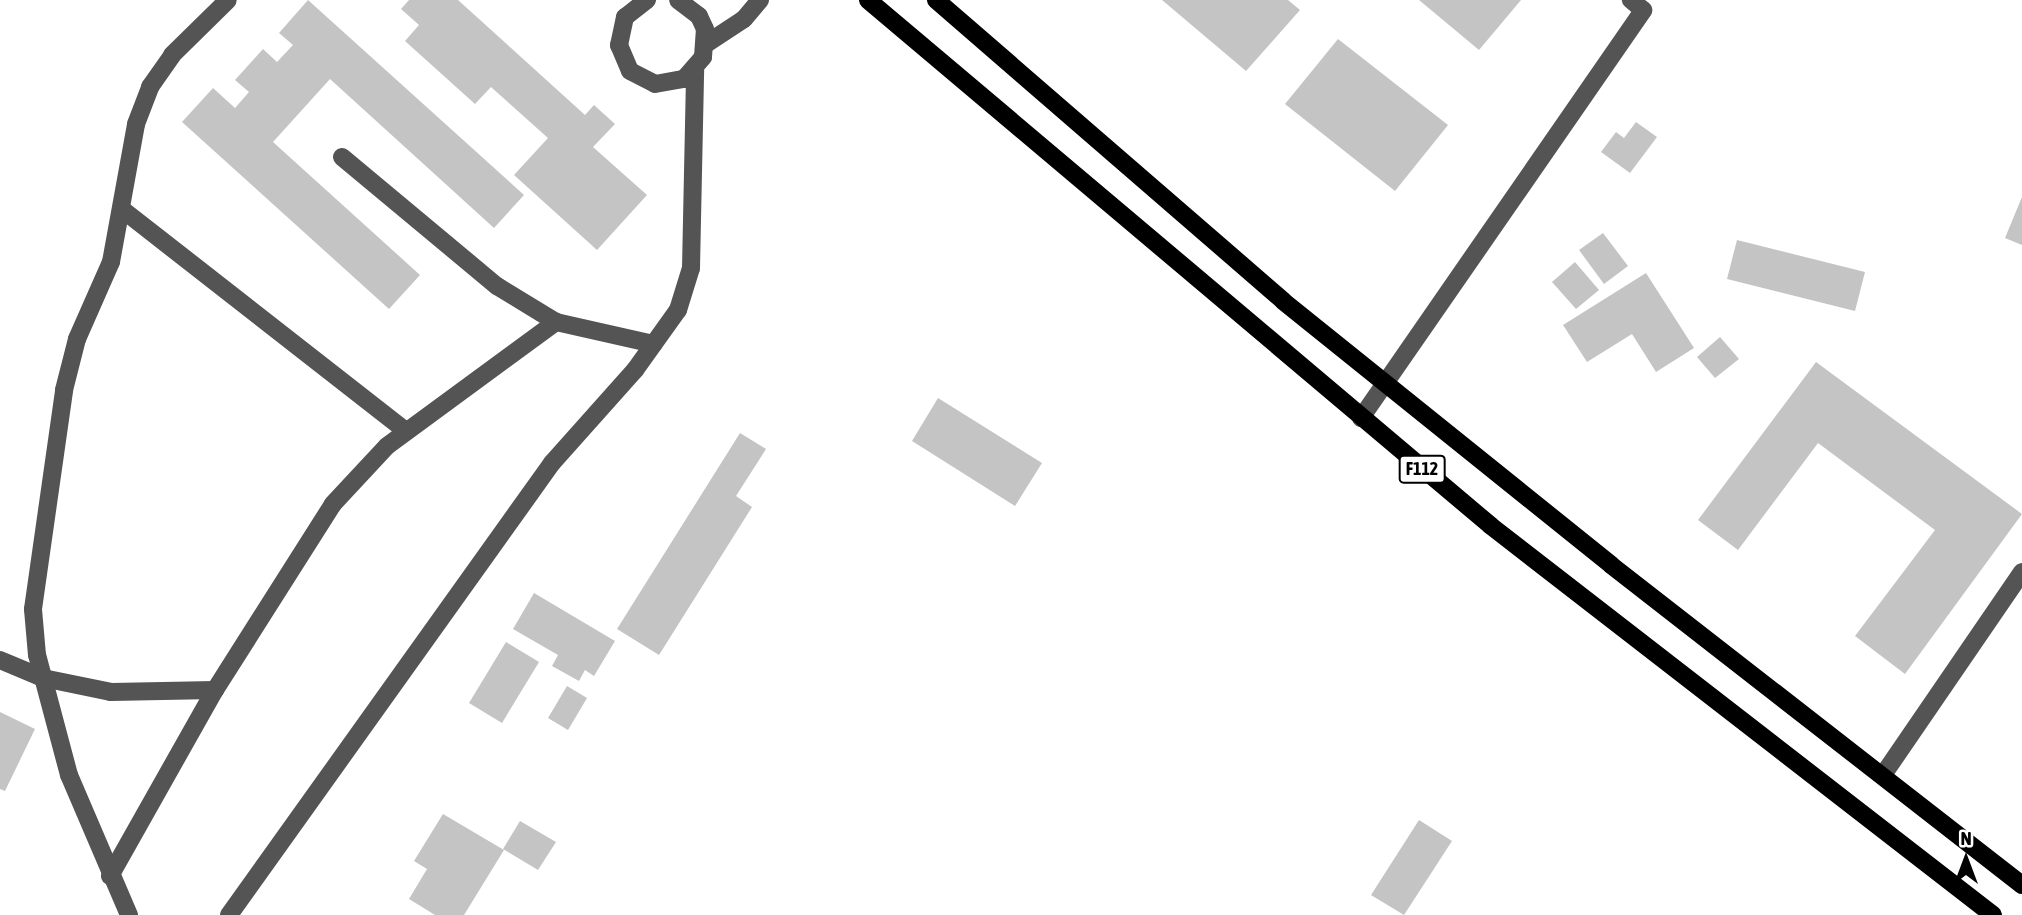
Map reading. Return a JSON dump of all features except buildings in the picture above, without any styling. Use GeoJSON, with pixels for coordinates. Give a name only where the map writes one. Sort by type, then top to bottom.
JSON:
{"type":"FeatureCollection","features":[{"type":"Feature","properties":{"kind":"main road","name":"F112"},"geometry":{"type":"LineString","coordinates":[[868,0],[1491,526],[1993,915]]}},
{"type":"Feature","properties":{"kind":"main road","name":"F112"},"geometry":{"type":"LineString","coordinates":[[936,0],[1385,383],[2022,885]]}},
{"type":"Feature","properties":{"kind":"street"},"geometry":{"type":"LineString","coordinates":[[129,915],[110,876],[69,775],[43,678],[33,609],[64,390],[77,339],[111,262],[123,210],[136,124],[150,86],[172,55],[228,0]]}},
{"type":"Feature","properties":{"kind":"street"},"geometry":{"type":"LineString","coordinates":[[647,0],[625,17],[620,30],[622,59],[630,71],[655,84],[684,79],[695,70]]}},
{"type":"Feature","properties":{"kind":"street"},"geometry":{"type":"LineString","coordinates":[[678,0],[699,16],[706,44]]}},
{"type":"Feature","properties":{"kind":"street"},"geometry":{"type":"LineString","coordinates":[[229,915],[552,463],[654,344],[678,310],[691,268],[695,70],[706,44],[744,19],[760,0]]}},
{"type":"Feature","properties":{"kind":"street"},"geometry":{"type":"LineString","coordinates":[[1361,418],[1643,10],[1631,0]]}},
{"type":"Feature","properties":{"kind":"street"},"geometry":{"type":"LineString","coordinates":[[342,157],[497,286],[556,322],[654,344]]}},
{"type":"Feature","properties":{"kind":"street"},"geometry":{"type":"LineString","coordinates":[[123,210],[406,431]]}},
{"type":"Feature","properties":{"kind":"street"},"geometry":{"type":"LineString","coordinates":[[110,876],[215,690],[333,505],[406,431],[556,322]]}},
{"type":"Feature","properties":{"kind":"street"},"geometry":{"type":"LineString","coordinates":[[1883,775],[2022,572]]}},
{"type":"Feature","properties":{"kind":"street"},"geometry":{"type":"LineString","coordinates":[[0,660],[43,678],[110,692],[215,690]]}}]}
